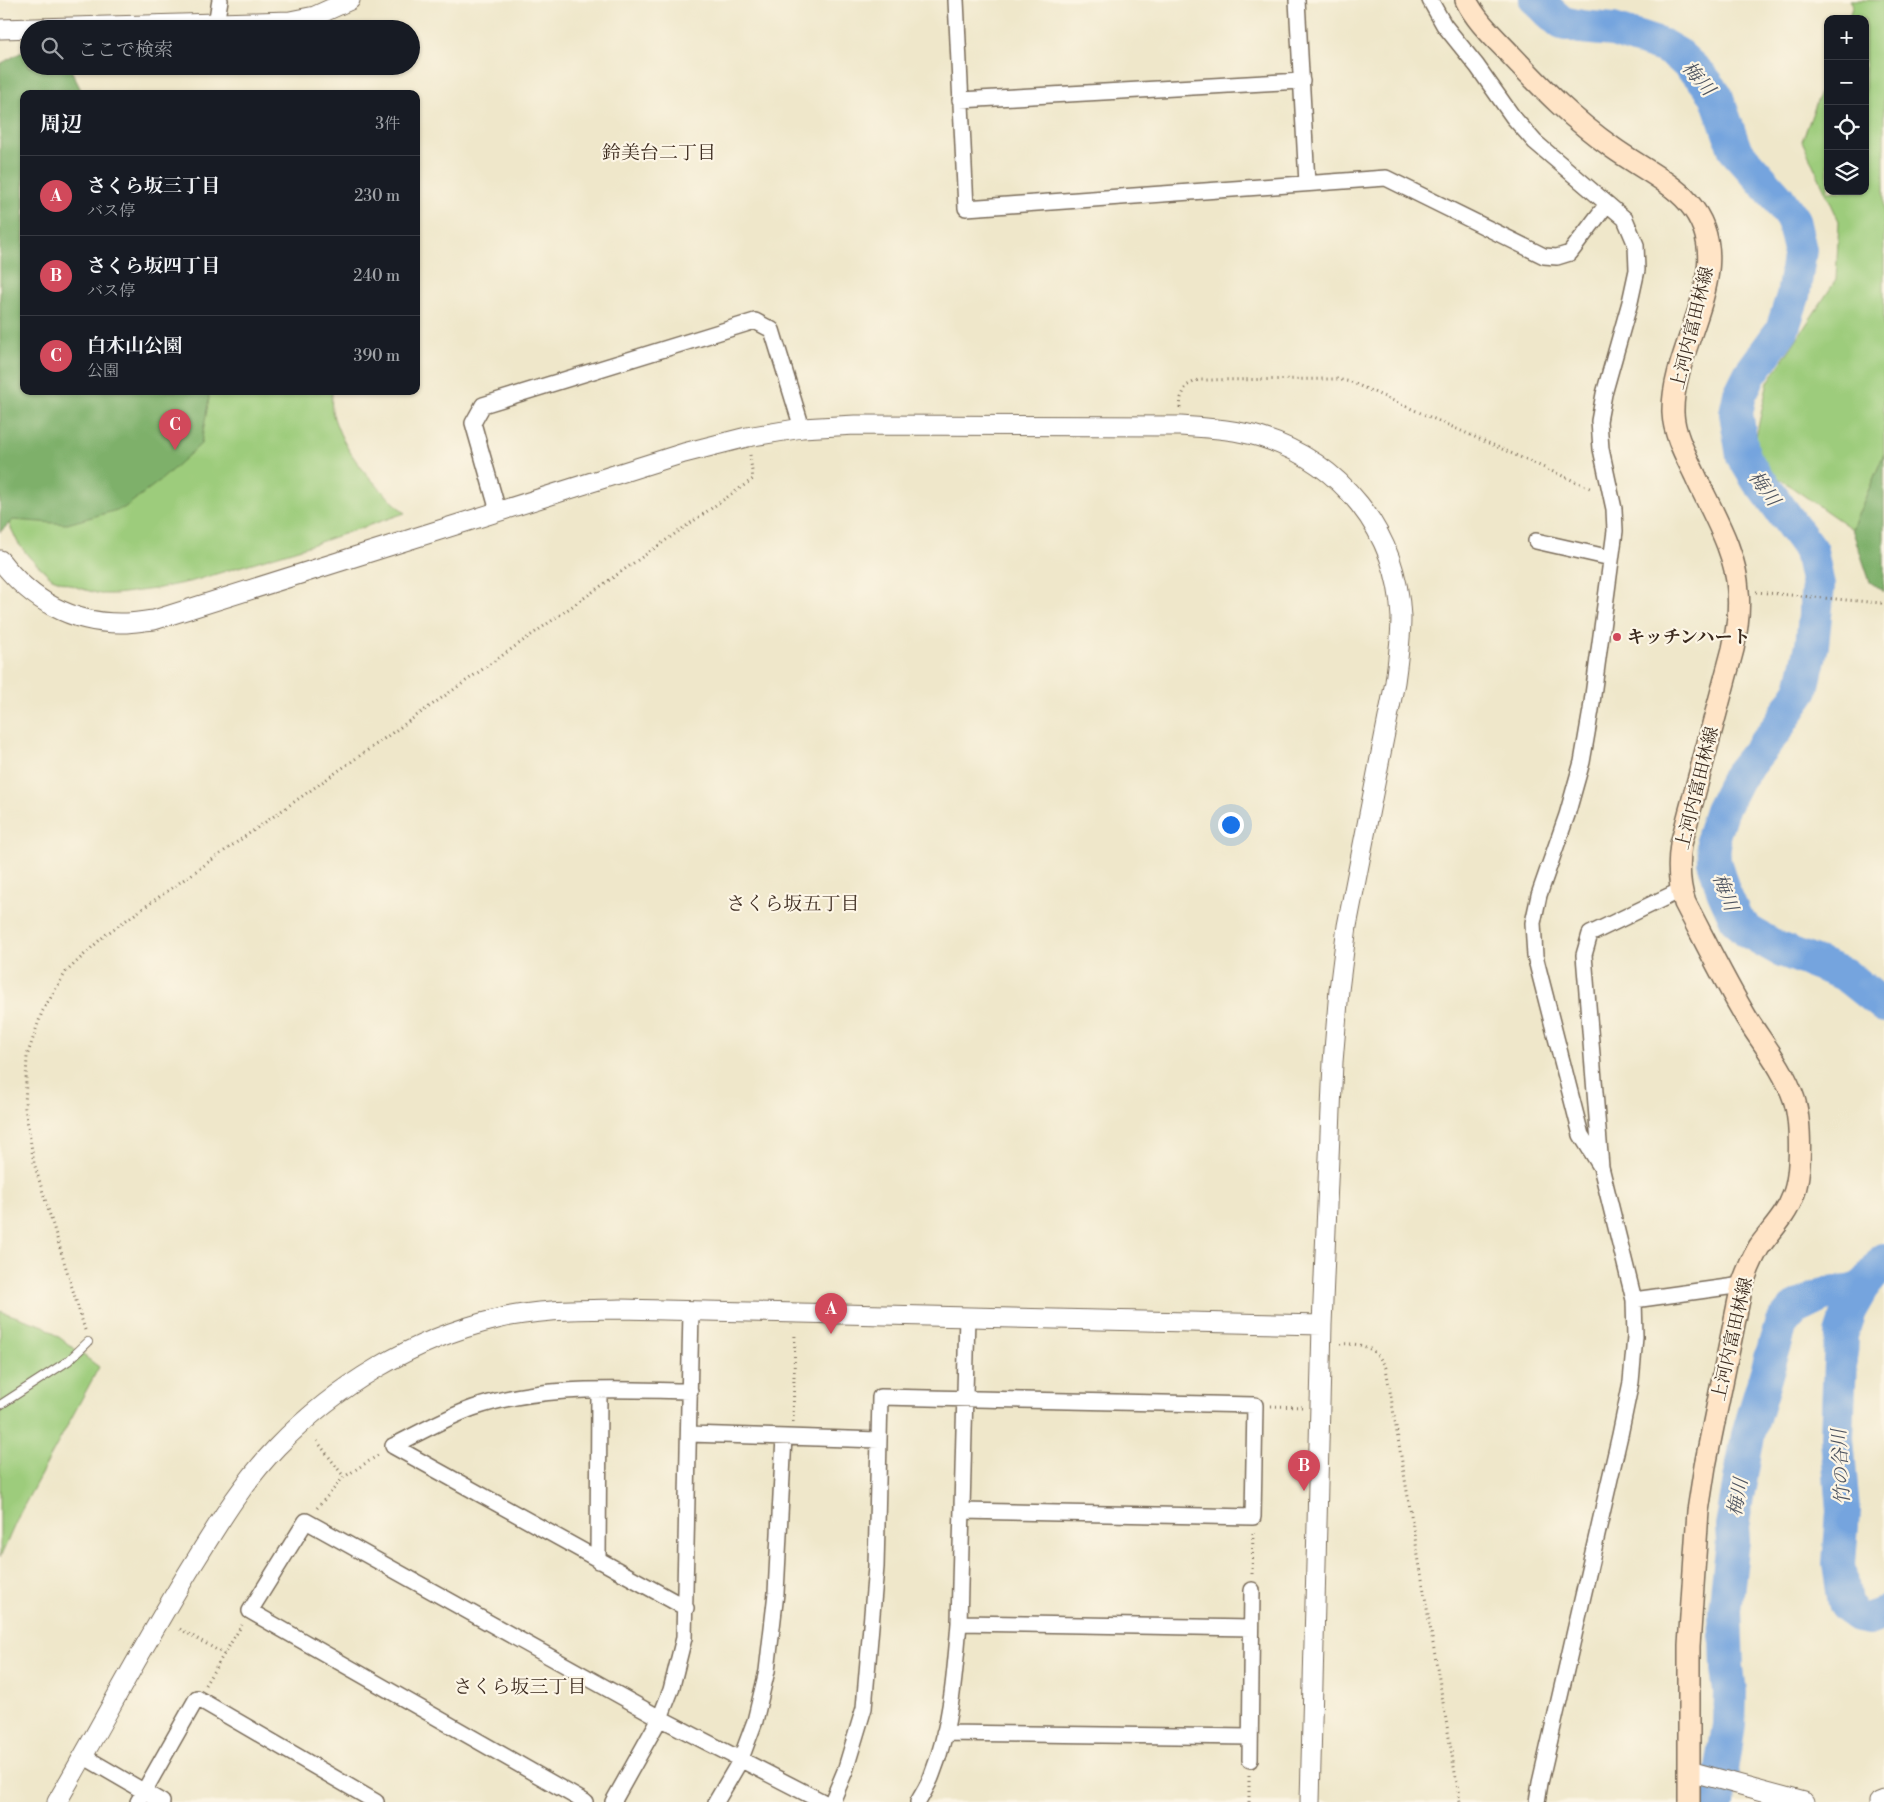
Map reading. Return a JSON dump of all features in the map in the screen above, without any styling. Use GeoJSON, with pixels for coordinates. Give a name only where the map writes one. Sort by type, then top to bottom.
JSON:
{"type":"FeatureCollection","features":[{"type":"Feature","properties":{"kind":"main road","name":"上河内富田林線"},"geometry":{"type":"LineString","coordinates":[[1466,0],[1470,9],[1484,27],[1554,102],[1582,126],[1670,186],[1688,201],[1699,216],[1707,238],[1710,257],[1708,280],[1677,378],[1673,414],[1680,442],[1728,547],[1735,570],[1738,590],[1738,623],[1733,649],[1681,844],[1678,868],[1680,890],[1726,984],[1794,1098],[1798,1119],[1799,1174],[1793,1196],[1784,1214],[1760,1246],[1750,1263],[1742,1285],[1705,1466],[1698,1511],[1689,1646],[1689,1802]]}},
{"type":"Feature","properties":{"kind":"street"},"geometry":{"type":"LineString","coordinates":[[217,20],[220,0]]}},
{"type":"Feature","properties":{"kind":"street"},"geometry":{"type":"LineString","coordinates":[[295,20],[315,16],[350,0]]}},
{"type":"Feature","properties":{"kind":"street"},"geometry":{"type":"LineString","coordinates":[[956,0],[966,208],[1386,178],[1544,256],[1557,258],[1570,253],[1607,204]]}},
{"type":"Feature","properties":{"kind":"street"},"geometry":{"type":"LineString","coordinates":[[1297,0],[1306,183]]}},
{"type":"Feature","properties":{"kind":"street"},"geometry":{"type":"LineString","coordinates":[[1430,0],[1444,25],[1477,66],[1513,117],[1535,142],[1625,219],[1636,245],[1636,270],[1630,302],[1604,394],[1599,421],[1601,449],[1614,509],[1615,531],[1582,762],[1567,815],[1539,895],[1533,923],[1535,956],[1581,1135],[1601,1167]]}},
{"type":"Feature","properties":{"kind":"street"},"geometry":{"type":"LineString","coordinates":[[0,29],[20,29]]}},
{"type":"Feature","properties":{"kind":"street"},"geometry":{"type":"LineString","coordinates":[[960,100],[1302,81]]}},
{"type":"Feature","properties":{"kind":"street"},"geometry":{"type":"LineString","coordinates":[[498,511],[473,423],[482,405],[755,321],[772,330],[802,428]]}},
{"type":"Feature","properties":{"kind":"street"},"geometry":{"type":"LineString","coordinates":[[0,560],[28,591],[56,609],[90,620],[122,623],[154,620],[684,453],[747,437],[802,428],[855,425],[1180,426],[1221,428],[1260,437],[1296,452],[1323,468],[1348,490],[1372,519],[1387,551],[1396,585],[1401,616],[1400,647],[1395,682],[1347,926],[1333,1062],[1321,1344],[1310,1802]]}},
{"type":"Feature","properties":{"kind":"street"},"geometry":{"type":"LineString","coordinates":[[1536,541],[1611,558]]}},
{"type":"Feature","properties":{"kind":"street"},"geometry":{"type":"LineString","coordinates":[[1537,1802],[1620,1436],[1631,1382],[1635,1337],[1634,1300],[1601,1167],[1584,955],[1590,934],[1680,890]]}},
{"type":"Feature","properties":{"kind":"street"},"geometry":{"type":"LineString","coordinates":[[1634,1300],[1742,1285]]}},
{"type":"Feature","properties":{"kind":"street"},"geometry":{"type":"LineString","coordinates":[[57,1802],[169,1602],[221,1518],[248,1481],[276,1448],[303,1422],[342,1390],[393,1358],[442,1336],[497,1319],[548,1310],[621,1309],[1322,1325]]}},
{"type":"Feature","properties":{"kind":"street"},"geometry":{"type":"LineString","coordinates":[[613,1802],[660,1718],[671,1690],[684,1638],[691,1311]]}},
{"type":"Feature","properties":{"kind":"street"},"geometry":{"type":"LineString","coordinates":[[918,1802],[932,1775],[944,1733],[955,1673],[959,1623],[967,1316]]}},
{"type":"Feature","properties":{"kind":"street"},"geometry":{"type":"LineString","coordinates":[[598,1561],[599,1390]]}},
{"type":"Feature","properties":{"kind":"street"},"geometry":{"type":"LineString","coordinates":[[393,1446],[473,1408],[514,1398],[556,1391],[690,1391]]}},
{"type":"Feature","properties":{"kind":"street"},"geometry":{"type":"LineString","coordinates":[[832,1802],[846,1771],[864,1708],[876,1567],[880,1397],[1255,1405],[1253,1517],[962,1510]]}},
{"type":"Feature","properties":{"kind":"street"},"geometry":{"type":"LineString","coordinates":[[689,1434],[879,1440]]}},
{"type":"Feature","properties":{"kind":"street"},"geometry":{"type":"LineString","coordinates":[[716,1802],[740,1760],[755,1721],[767,1671],[776,1593],[788,1437]]}},
{"type":"Feature","properties":{"kind":"street"},"geometry":{"type":"LineString","coordinates":[[393,1446],[686,1608]]}},
{"type":"Feature","properties":{"kind":"street"},"geometry":{"type":"LineString","coordinates":[[585,1802],[250,1611],[306,1521],[660,1718],[823,1802]]}},
{"type":"Feature","properties":{"kind":"street"},"geometry":{"type":"LineString","coordinates":[[1250,1760],[1252,1590]]}},
{"type":"Feature","properties":{"kind":"street"},"geometry":{"type":"LineString","coordinates":[[959,1623],[1251,1628]]}},
{"type":"Feature","properties":{"kind":"street"},"geometry":{"type":"LineString","coordinates":[[141,1797],[197,1698],[376,1802]]}},
{"type":"Feature","properties":{"kind":"street"},"geometry":{"type":"LineString","coordinates":[[944,1733],[1250,1737]]}},
{"type":"Feature","properties":{"kind":"street"},"geometry":{"type":"LineString","coordinates":[[83,1756],[141,1797],[162,1802]]}},
{"type":"Feature","properties":{"kind":"street"},"geometry":{"type":"LineString","coordinates":[[1689,1771],[1804,1802]]}},
{"type":"Feature","properties":{"kind":"street"},"geometry":{"type":"LineString","coordinates":[[1879,1802],[1884,1800]]}},
{"type":"Feature","properties":{"kind":"lane"},"geometry":{"type":"LineString","coordinates":[[0,1405],[68,1361],[88,1342]]}},
{"type":"Feature","properties":{"kind":"path"},"geometry":{"type":"LineString","coordinates":[[1180,426],[1180,398],[1186,386],[1198,380],[1336,379],[1363,386],[1584,486],[1610,491]]}},
{"type":"Feature","properties":{"kind":"path"},"geometry":{"type":"LineString","coordinates":[[88,1342],[34,1163],[24,1108],[27,1056],[42,1012],[66,972],[105,935],[753,479],[747,437]]}},
{"type":"Feature","properties":{"kind":"path"},"geometry":{"type":"LineString","coordinates":[[1762,592],[1882,602]]}},
{"type":"Feature","properties":{"kind":"path"},"geometry":{"type":"LineString","coordinates":[[788,1437],[795,1333]]}},
{"type":"Feature","properties":{"kind":"path"},"geometry":{"type":"LineString","coordinates":[[1321,1344],[1353,1344],[1368,1348],[1379,1355],[1386,1368],[1460,1802]]}},
{"type":"Feature","properties":{"kind":"path"},"geometry":{"type":"LineString","coordinates":[[1255,1405],[1305,1407]]}},
{"type":"Feature","properties":{"kind":"path"},"geometry":{"type":"LineString","coordinates":[[316,1442],[344,1477]]}},
{"type":"Feature","properties":{"kind":"path"},"geometry":{"type":"LineString","coordinates":[[306,1521],[344,1477],[393,1446]]}},
{"type":"Feature","properties":{"kind":"path"},"geometry":{"type":"LineString","coordinates":[[1252,1590],[1253,1517]]}},
{"type":"Feature","properties":{"kind":"path"},"geometry":{"type":"LineString","coordinates":[[197,1698],[250,1611]]}},
{"type":"Feature","properties":{"kind":"path"},"geometry":{"type":"LineString","coordinates":[[180,1629],[224,1654]]}},
{"type":"Feature","properties":{"kind":"path"},"geometry":{"type":"LineString","coordinates":[[1249,1802],[1250,1760]]}},
{"type":"Feature","properties":{"kind":"green space"},"geometry":{"type":"Polygon","coordinates":[[[1850,0],[1884,0],[1884,454],[1852,529],[1764,468],[1755,441],[1768,382],[1836,280],[1839,221],[1827,195],[1869,195],[1869,15],[1849,15],[1853,5],[1850,0]]]}},
{"type":"Feature","properties":{"kind":"green space"},"geometry":{"type":"Polygon","coordinates":[[[20,53],[20,75],[74,75],[81,90],[20,90],[20,395],[209,395],[209,398],[201,444],[162,479],[124,508],[67,524],[13,520],[0,532],[0,64],[20,53]]]}},
{"type":"Feature","properties":{"kind":"green space"},"geometry":{"type":"Polygon","coordinates":[[[1824,83],[1824,189],[1802,141],[1824,83]]]}},
{"type":"Feature","properties":{"kind":"green space"},"geometry":{"type":"Polygon","coordinates":[[[0,296],[20,375],[20,395],[332,395],[332,411],[337,427],[352,455],[371,479],[405,513],[308,546],[193,581],[155,589],[100,594],[52,578],[30,558],[18,543],[0,505],[0,296]]]}},
{"type":"Feature","properties":{"kind":"green space"},"geometry":{"type":"Polygon","coordinates":[[[1884,454],[1884,592],[1870,582],[1852,529],[1884,454]]]}},
{"type":"Feature","properties":{"kind":"green space"},"geometry":{"type":"Polygon","coordinates":[[[0,1311],[44,1326],[99,1367],[20,1513],[0,1558],[0,1311]]]}},
{"type":"Feature","properties":{"kind":"waterway","name":"梅川"},"geometry":{"type":"LineString","coordinates":[[1536,0],[1562,23],[1613,30],[1663,46],[1677,54],[1701,76],[1716,95],[1735,150],[1778,198],[1793,220],[1800,250],[1793,296],[1782,330],[1750,374],[1740,394],[1736,413],[1743,456],[1759,482],[1811,551],[1818,586],[1812,645],[1802,689],[1775,731],[1738,777],[1721,811],[1713,836],[1714,861],[1723,890],[1736,919],[1749,932],[1779,949],[1844,974],[1884,1006]]}},
{"type":"Feature","properties":{"kind":"waterway","name":"梅川"},"geometry":{"type":"LineString","coordinates":[[1717,1802],[1729,1725],[1730,1692],[1727,1668],[1725,1610],[1733,1541],[1732,1526],[1748,1435],[1781,1324],[1793,1310],[1826,1294],[1849,1292],[1862,1288],[1884,1260]]}},
{"type":"Feature","properties":{"kind":"waterway","name":"竹の谷川"},"geometry":{"type":"LineString","coordinates":[[1862,1288],[1849,1311],[1841,1335],[1837,1438],[1843,1511],[1839,1564],[1845,1604],[1857,1617],[1868,1619],[1884,1613]]}},
{"type":"Feature","properties":{"kind":"place","name":"白木山公園"},"geometry":{"type":"Point","coordinates":[175,450]}},
{"type":"Feature","properties":{"kind":"place","name":"キッチンハート"},"geometry":{"type":"Point","coordinates":[1617,637]}},
{"type":"Feature","properties":{"kind":"place","name":"さくら坂三丁目"},"geometry":{"type":"Point","coordinates":[831,1334]}},
{"type":"Feature","properties":{"kind":"place","name":"さくら坂四丁目"},"geometry":{"type":"Point","coordinates":[1304,1491]}},
{"type":"Feature","properties":{"kind":"district","name":"鈴美台二丁目"},"geometry":{"type":"Point","coordinates":[659,152]}},
{"type":"Feature","properties":{"kind":"district","name":"さくら坂五丁目"},"geometry":{"type":"Point","coordinates":[793,903]}},
{"type":"Feature","properties":{"kind":"district","name":"さくら坂三丁目"},"geometry":{"type":"Point","coordinates":[520,1686]}}]}
